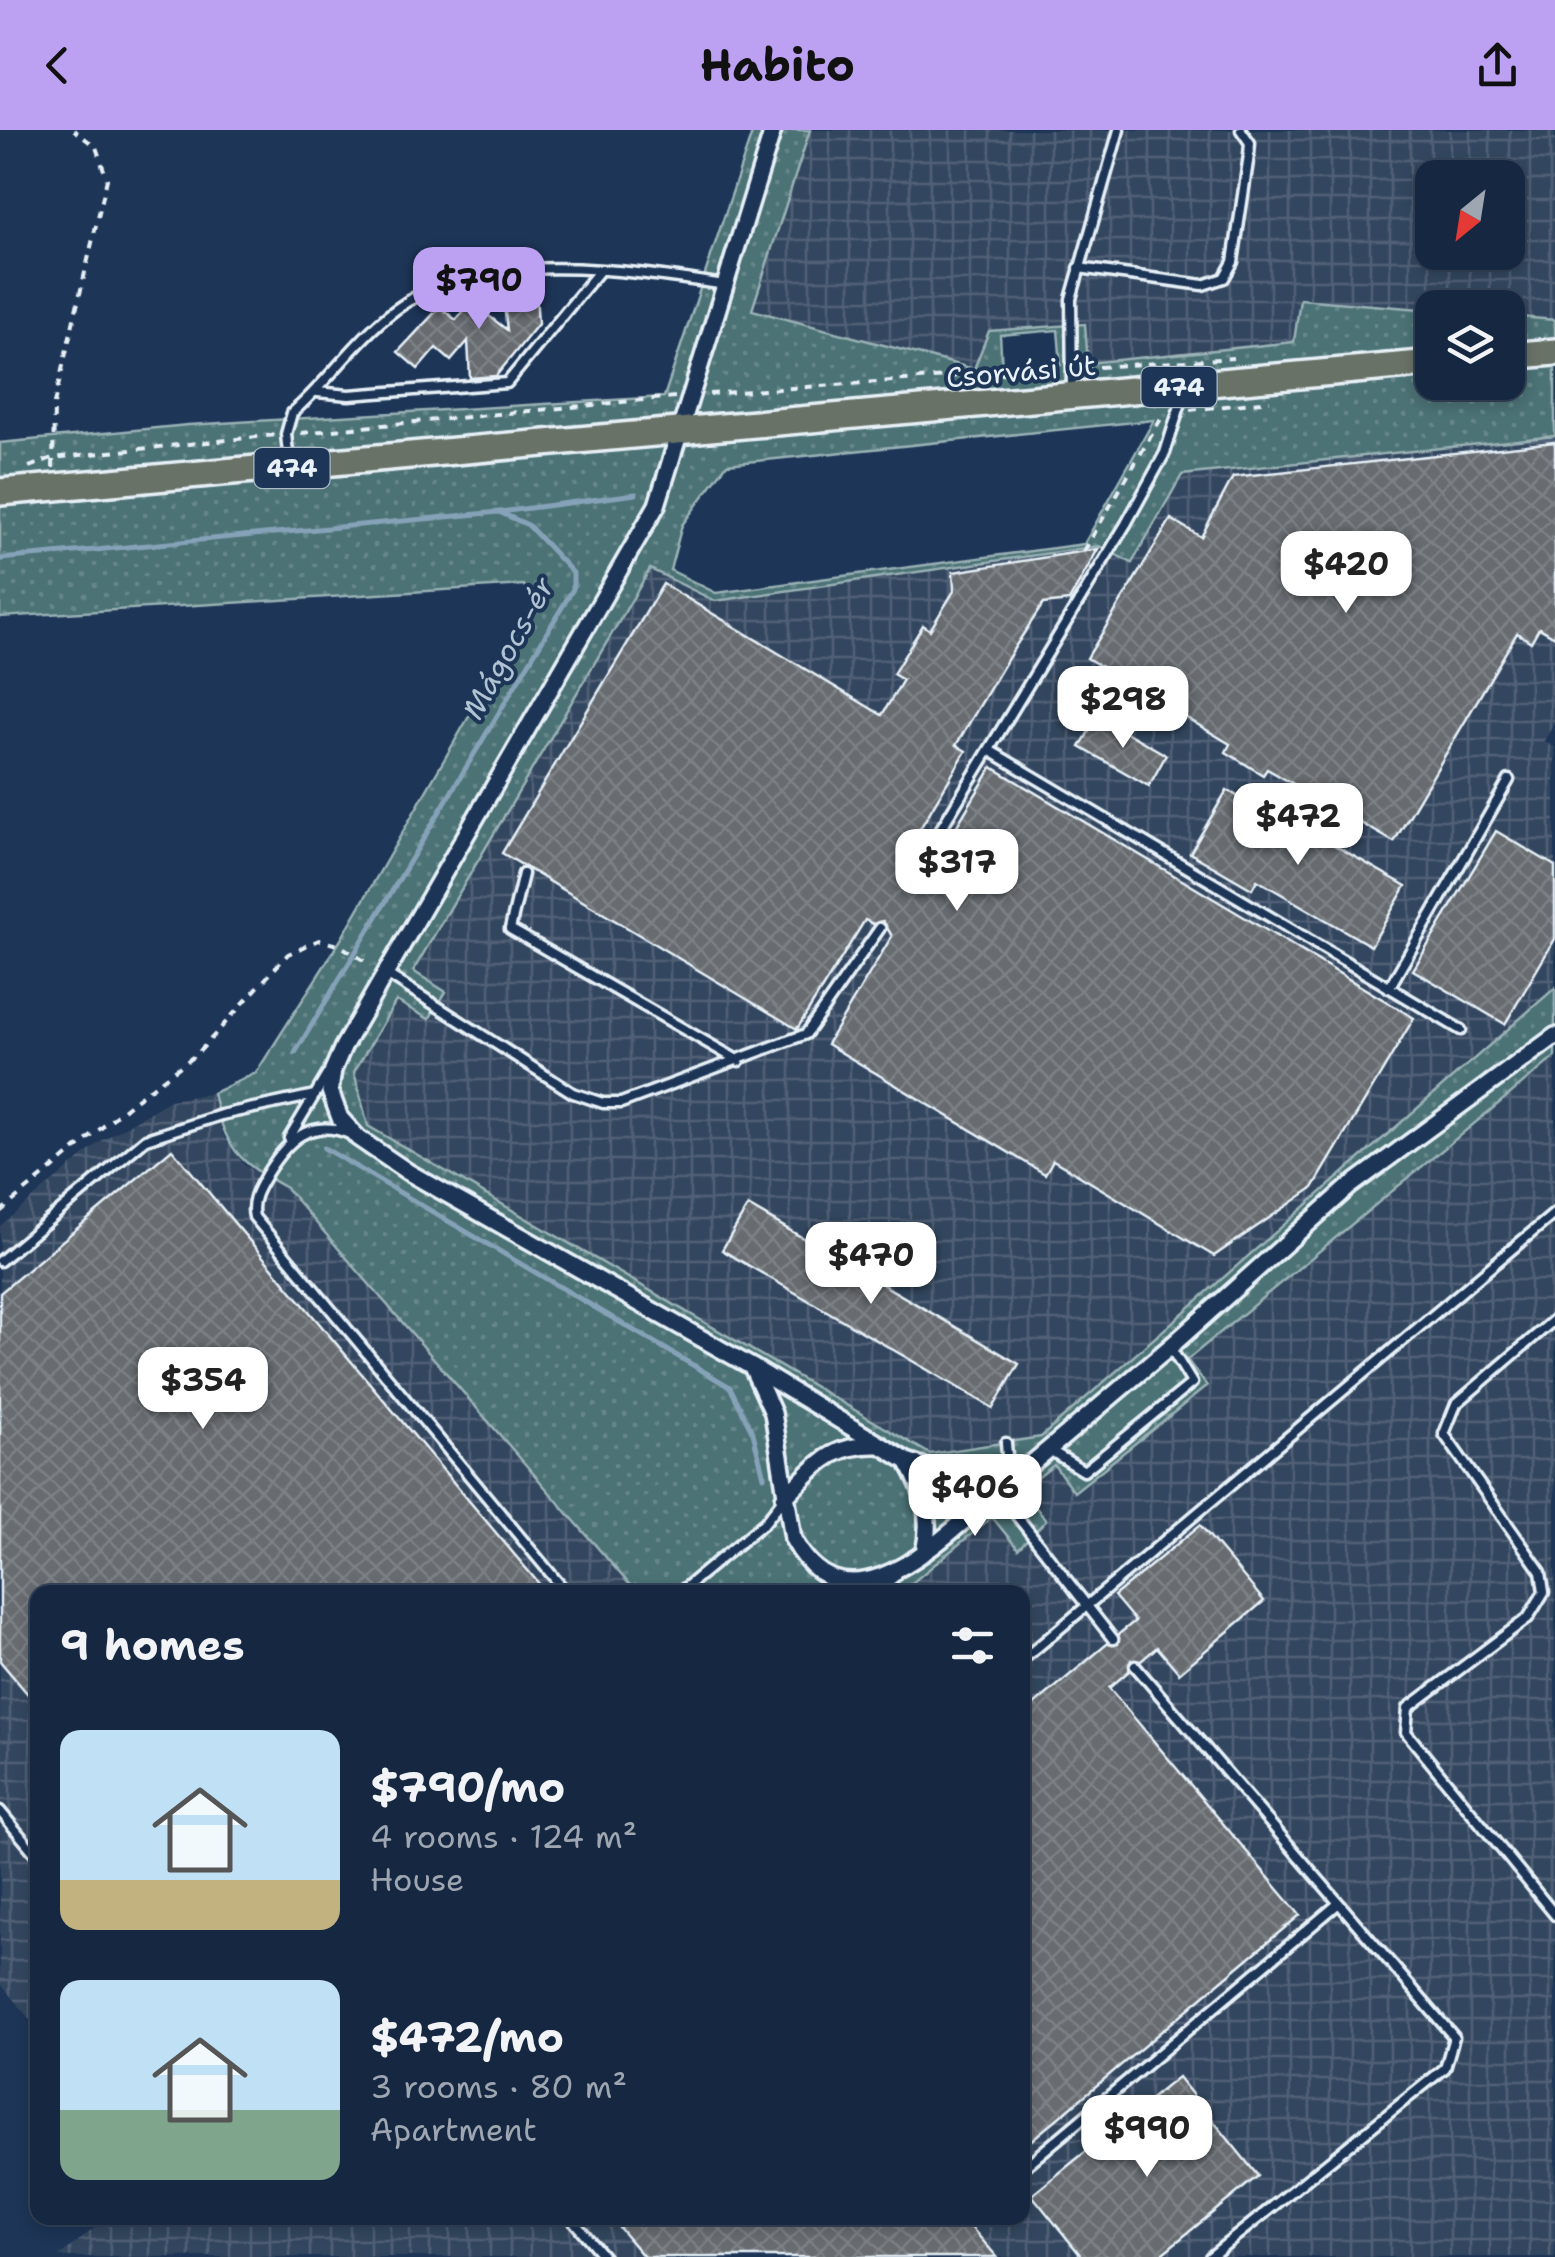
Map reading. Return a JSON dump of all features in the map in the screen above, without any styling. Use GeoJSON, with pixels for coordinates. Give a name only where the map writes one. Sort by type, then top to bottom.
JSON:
{"type":"FeatureCollection","features":[{"type":"Feature","properties":{"kind":"main road"},"geometry":{"type":"LineString","coordinates":[[1525,355],[1555,352]]}},
{"type":"Feature","properties":{"kind":"main road","name":"Csorvási út"},"geometry":{"type":"LineString","coordinates":[[676,434],[1415,365]]}},
{"type":"Feature","properties":{"kind":"main road","name":"474"},"geometry":{"type":"LineString","coordinates":[[0,492],[676,434]]}},
{"type":"Feature","properties":{"kind":"street"},"geometry":{"type":"LineString","coordinates":[[774,130],[656,505],[385,973],[333,1070],[330,1092],[340,1118],[358,1138],[408,1172],[752,1367],[907,1461],[1003,1487]]}},
{"type":"Feature","properties":{"kind":"street"},"geometry":{"type":"LineString","coordinates":[[752,1367],[772,1413],[784,1498],[801,1553],[825,1572],[869,1582],[905,1568],[1170,1348],[1350,1187],[1555,1036]]}},
{"type":"Feature","properties":{"kind":"street"},"geometry":{"type":"LineString","coordinates":[[784,1498],[832,1452],[846,1446],[880,1445]]}},
{"type":"Feature","properties":{"kind":"street"},"geometry":{"type":"LineString","coordinates":[[907,1461],[925,1495],[928,1533],[924,1552]]}},
{"type":"Feature","properties":{"kind":"lane"},"geometry":{"type":"LineString","coordinates":[[1072,397],[1072,299],[1119,130]]}},
{"type":"Feature","properties":{"kind":"lane"},"geometry":{"type":"LineString","coordinates":[[1079,268],[1202,285],[1224,278],[1233,262],[1250,154],[1250,143],[1242,130]]}},
{"type":"Feature","properties":{"kind":"lane"},"geometry":{"type":"LineString","coordinates":[[289,468],[286,434],[292,413],[394,310],[440,284],[533,271],[600,270],[725,285]]}},
{"type":"Feature","properties":{"kind":"lane"},"geometry":{"type":"LineString","coordinates":[[317,392],[349,395],[507,384],[600,270]]}},
{"type":"Feature","properties":{"kind":"lane"},"geometry":{"type":"LineString","coordinates":[[914,873],[1126,524],[1165,453],[1186,386]]}},
{"type":"Feature","properties":{"kind":"lane"},"geometry":{"type":"LineString","coordinates":[[989,750],[1462,1030]]}},
{"type":"Feature","properties":{"kind":"lane"},"geometry":{"type":"LineString","coordinates":[[1389,988],[1510,780]]}},
{"type":"Feature","properties":{"kind":"lane"},"geometry":{"type":"LineString","coordinates":[[523,874],[510,929],[739,1061]]}},
{"type":"Feature","properties":{"kind":"lane"},"geometry":{"type":"LineString","coordinates":[[385,973],[573,1093],[603,1104],[622,1103],[806,1034],[880,928]]}},
{"type":"Feature","properties":{"kind":"lane"},"geometry":{"type":"LineString","coordinates":[[344,1048],[253,1200],[258,1224],[560,1585]]}},
{"type":"Feature","properties":{"kind":"lane"},"geometry":{"type":"LineString","coordinates":[[0,1261],[146,1139],[222,1115],[315,1094]]}},
{"type":"Feature","properties":{"kind":"lane"},"geometry":{"type":"LineString","coordinates":[[280,1152],[294,1137],[312,1129],[332,1128],[358,1138]]}},
{"type":"Feature","properties":{"kind":"lane"},"geometry":{"type":"LineString","coordinates":[[1030,1654],[1555,1213]]}},
{"type":"Feature","properties":{"kind":"lane"},"geometry":{"type":"LineString","coordinates":[[1555,1319],[1456,1404],[1444,1434],[1541,1572],[1544,1592],[1528,1618],[1408,1708],[1404,1716],[1406,1732],[1555,1914]]}},
{"type":"Feature","properties":{"kind":"lane"},"geometry":{"type":"LineString","coordinates":[[1048,1449],[1084,1471],[1192,1383],[1170,1348]]}},
{"type":"Feature","properties":{"kind":"lane"},"geometry":{"type":"LineString","coordinates":[[1006,1443],[1003,1487],[1086,1606],[1114,1639]]}},
{"type":"Feature","properties":{"kind":"lane"},"geometry":{"type":"LineString","coordinates":[[688,1585],[765,1522],[784,1498]]}},
{"type":"Feature","properties":{"kind":"lane"},"geometry":{"type":"LineString","coordinates":[[884,1585],[905,1568]]}},
{"type":"Feature","properties":{"kind":"lane"},"geometry":{"type":"LineString","coordinates":[[1135,1666],[1450,2028],[1454,2048],[1450,2060],[1210,2257]]}},
{"type":"Feature","properties":{"kind":"lane"},"geometry":{"type":"LineString","coordinates":[[0,1812],[30,1848]]}},
{"type":"Feature","properties":{"kind":"lane"},"geometry":{"type":"LineString","coordinates":[[1030,2161],[1339,1903]]}},
{"type":"Feature","properties":{"kind":"lane"},"geometry":{"type":"LineString","coordinates":[[577,2225],[604,2257]]}},
{"type":"Feature","properties":{"kind":"path"},"geometry":{"type":"LineString","coordinates":[[55,488],[54,404],[107,179],[96,147],[74,130]]}},
{"type":"Feature","properties":{"kind":"path"},"geometry":{"type":"LineString","coordinates":[[22,470],[52,458],[688,396]]}},
{"type":"Feature","properties":{"kind":"path"},"geometry":{"type":"LineString","coordinates":[[1084,551],[1161,418],[1276,400]]}},
{"type":"Feature","properties":{"kind":"path"},"geometry":{"type":"LineString","coordinates":[[0,1212],[134,1100],[198,1054],[288,954],[320,940],[360,958]]}},
{"type":"Feature","properties":{"kind":"shaded area"},"geometry":{"type":"Polygon","coordinates":[[[810,130],[1555,130],[1555,320],[1525,317],[1525,290],[1415,290],[1415,309],[1301,299],[1295,342],[1087,363],[1084,324],[989,331],[975,369],[751,310],[810,130]]]}},
{"type":"Feature","properties":{"kind":"shaded area"},"geometry":{"type":"Polygon","coordinates":[[[1555,436],[1555,722],[1544,741],[1555,748],[1555,988],[1041,1437],[930,1454],[368,1126],[354,1072],[396,1000],[446,992],[413,972],[650,569],[715,601],[1099,546],[1110,551],[1182,475],[1555,436]]]}},
{"type":"Feature","properties":{"kind":"shaded area"},"geometry":{"type":"Polygon","coordinates":[[[1555,1057],[1555,2257],[58,2257],[98,2225],[1030,2225],[1030,1585],[909,1585],[992,1517],[1017,1548],[1022,1491],[1054,1465],[1073,1491],[1207,1386],[1187,1361],[1555,1057]]]}},
{"type":"Feature","properties":{"kind":"shaded area"},"geometry":{"type":"Polygon","coordinates":[[[213,1093],[223,1135],[244,1165],[286,1188],[630,1585],[30,1585],[30,2019],[0,1983],[0,1226],[101,1141],[170,1100],[213,1093]]]}},
{"type":"Feature","properties":{"kind":"green space"},"geometry":{"type":"Polygon","coordinates":[[[753,130],[810,130],[752,310],[974,369],[989,331],[1085,324],[1088,363],[1294,342],[1300,299],[1415,309],[1415,400],[1525,400],[1525,317],[1555,320],[1555,436],[1182,475],[1132,563],[1099,546],[715,601],[650,569],[413,971],[446,992],[429,1019],[396,1001],[354,1072],[368,1126],[930,1454],[1041,1437],[1555,988],[1555,1057],[1187,1360],[1207,1386],[1074,1492],[1054,1465],[1022,1490],[1046,1520],[1018,1549],[992,1517],[909,1585],[630,1585],[286,1188],[256,1170],[236,1151],[223,1128],[213,1093],[256,1073],[340,941],[533,605],[524,585],[0,617],[0,443],[188,425],[664,397],[753,130]],[[1058,330],[1000,335],[1002,369],[1061,365],[1058,330]],[[1154,420],[727,464],[682,525],[670,570],[716,593],[1084,544],[1154,420]]]}},
{"type":"Feature","properties":{"kind":"building"},"geometry":{"type":"Polygon","coordinates":[[[535,277],[538,324],[496,376],[470,378],[468,341],[451,361],[436,348],[418,369],[398,352],[440,307],[456,320],[471,302],[507,330],[501,280],[535,277]]]}},
{"type":"Feature","properties":{"kind":"building"},"geometry":{"type":"Polygon","coordinates":[[[1555,442],[1555,637],[1539,628],[1531,642],[1517,633],[1394,842],[1267,769],[1263,775],[1226,752],[1230,744],[1087,658],[1171,519],[1201,537],[1233,477],[1555,442]]]}},
{"type":"Feature","properties":{"kind":"building"},"geometry":{"type":"Polygon","coordinates":[[[1098,549],[1069,601],[1043,604],[1013,650],[956,745],[966,751],[899,864],[908,869],[911,880],[925,879],[992,767],[1414,1018],[1313,1188],[1214,1256],[1053,1160],[1045,1174],[827,1044],[892,936],[883,921],[873,924],[865,920],[797,1029],[502,853],[663,584],[882,715],[903,680],[893,674],[923,625],[930,630],[954,591],[953,572],[1098,549]]]}},
{"type":"Feature","properties":{"kind":"building"},"geometry":{"type":"Polygon","coordinates":[[[1098,716],[1166,755],[1149,786],[1080,747],[1098,716]]]}},
{"type":"Feature","properties":{"kind":"building"},"geometry":{"type":"Polygon","coordinates":[[[1227,790],[1310,839],[1313,833],[1406,886],[1371,946],[1257,880],[1252,889],[1190,853],[1227,790]]]}},
{"type":"Feature","properties":{"kind":"building"},"geometry":{"type":"Polygon","coordinates":[[[1496,831],[1555,866],[1555,939],[1505,1024],[1413,970],[1496,831]]]}},
{"type":"Feature","properties":{"kind":"building"},"geometry":{"type":"Polygon","coordinates":[[[172,1149],[540,1585],[30,1585],[30,1697],[0,1661],[0,1293],[172,1149]]]}},
{"type":"Feature","properties":{"kind":"building"},"geometry":{"type":"Polygon","coordinates":[[[748,1206],[1019,1364],[993,1408],[722,1250],[748,1206]]]}},
{"type":"Feature","properties":{"kind":"building"},"geometry":{"type":"Polygon","coordinates":[[[1200,1525],[1264,1601],[1179,1673],[1157,1647],[1141,1661],[1131,1660],[1129,1671],[1109,1688],[1300,1915],[1030,2141],[1030,1708],[1107,1644],[1118,1644],[1119,1634],[1135,1621],[1114,1596],[1200,1525]]]}},
{"type":"Feature","properties":{"kind":"building"},"geometry":{"type":"Polygon","coordinates":[[[1178,2077],[1258,2176],[1158,2257],[1082,2257],[1032,2195],[1178,2077]]]}},
{"type":"Feature","properties":{"kind":"building"},"geometry":{"type":"Polygon","coordinates":[[[617,2225],[969,2225],[997,2257],[644,2257],[617,2225]]]}},
{"type":"Feature","properties":{"kind":"waterway"},"geometry":{"type":"LineString","coordinates":[[500,512],[636,494]]}},
{"type":"Feature","properties":{"kind":"waterway","name":"Mágocs-ér"},"geometry":{"type":"LineString","coordinates":[[0,559],[499,512],[528,525],[573,573],[573,589],[295,1053]]}},
{"type":"Feature","properties":{"kind":"waterway"},"geometry":{"type":"LineString","coordinates":[[324,1148],[730,1387],[753,1433],[764,1477]]}}]}
